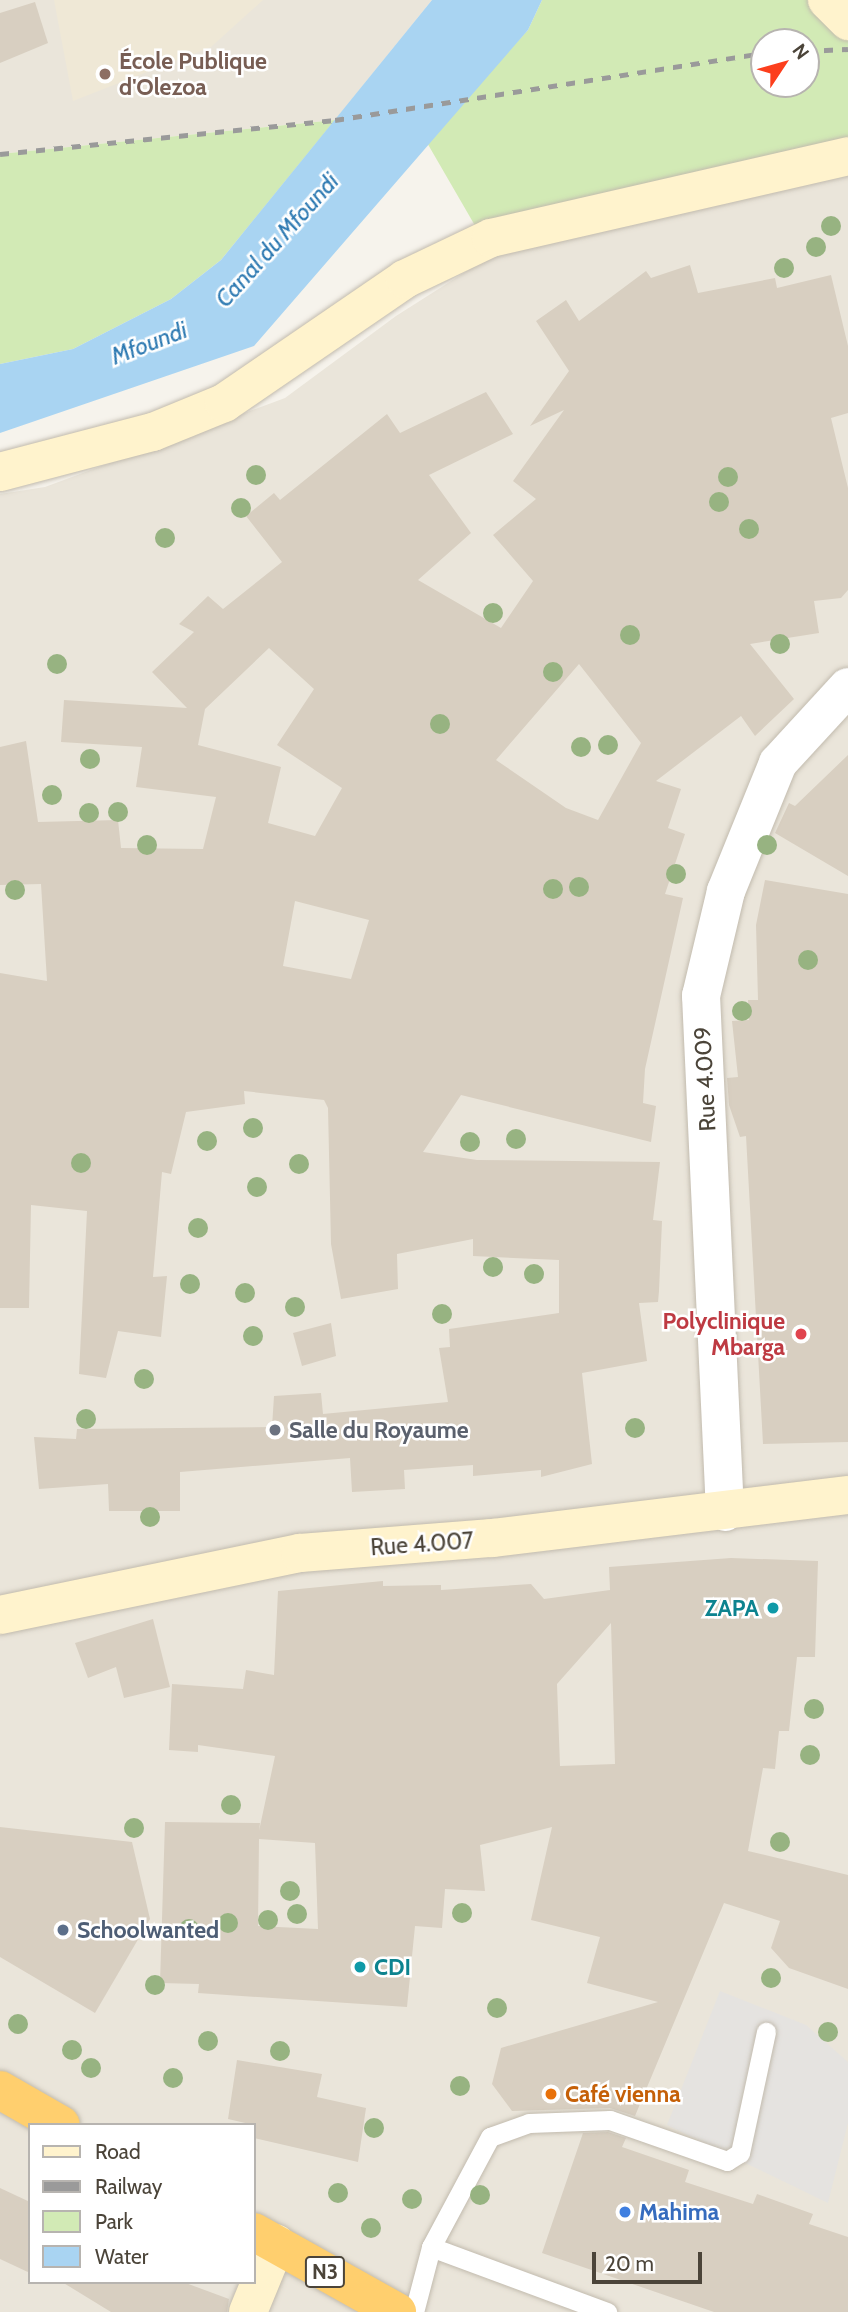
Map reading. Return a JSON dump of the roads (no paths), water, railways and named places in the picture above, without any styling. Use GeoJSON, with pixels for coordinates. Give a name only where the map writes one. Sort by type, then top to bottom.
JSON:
{"type":"FeatureCollection","features":[{"type":"Feature","properties":{"kind":"highway"},"geometry":{"type":"LineString","coordinates":[[0,2090],[58,2123]]}},
{"type":"Feature","properties":{"kind":"highway","name":"N3"},"geometry":{"type":"LineString","coordinates":[[265,2238],[397,2312]]}},
{"type":"Feature","properties":{"kind":"main road"},"geometry":{"type":"LineString","coordinates":[[827,0],[848,21]]}},
{"type":"Feature","properties":{"kind":"main road"},"geometry":{"type":"LineString","coordinates":[[0,472],[153,432],[224,403],[405,279],[491,238],[848,156]]}},
{"type":"Feature","properties":{"kind":"main road","name":"Rue 4.007"},"geometry":{"type":"LineString","coordinates":[[0,1615],[300,1553],[726,1512],[848,1495]]}},
{"type":"Feature","properties":{"kind":"main road"},"geometry":{"type":"LineString","coordinates":[[256,2277],[265,2238]]}},
{"type":"Feature","properties":{"kind":"main road"},"geometry":{"type":"LineString","coordinates":[[248,2312],[254,2284]]}},
{"type":"Feature","properties":{"kind":"street","name":"Rue 4.009"},"geometry":{"type":"LineString","coordinates":[[726,1512],[701,996],[726,891],[778,763],[848,687]]}},
{"type":"Feature","properties":{"kind":"lane"},"geometry":{"type":"LineString","coordinates":[[414,2312],[431,2246],[490,2137],[529,2123],[610,2120],[716,2161],[740,2153],[766,2032]]}},
{"type":"Feature","properties":{"kind":"lane"},"geometry":{"type":"LineString","coordinates":[[431,2246],[607,2312]]}},
{"type":"Feature","properties":{"kind":"water"},"geometry":{"type":"Polygon","coordinates":[[[432,0],[542,0],[528,30],[254,346],[0,433],[0,364],[73,349],[171,299],[221,260],[432,0]]]}},
{"type":"Feature","properties":{"kind":"railway"},"geometry":{"type":"LineString","coordinates":[[820,50],[848,49]]}},
{"type":"Feature","properties":{"kind":"railway"},"geometry":{"type":"LineString","coordinates":[[0,154],[335,120],[750,55]]}},
{"type":"Feature","properties":{"kind":"place","name":"École Publique d'Olezoa"},"geometry":{"type":"Point","coordinates":[105,74]}},
{"type":"Feature","properties":{"kind":"place","name":"Polyclinique Mbarga"},"geometry":{"type":"Point","coordinates":[801,1334]}},
{"type":"Feature","properties":{"kind":"place","name":"Salle du Royaume"},"geometry":{"type":"Point","coordinates":[275,1430]}},
{"type":"Feature","properties":{"kind":"place","name":"ZAPA"},"geometry":{"type":"Point","coordinates":[773,1608]}},
{"type":"Feature","properties":{"kind":"place","name":"Schoolwanted"},"geometry":{"type":"Point","coordinates":[63,1930]}},
{"type":"Feature","properties":{"kind":"place","name":"CDI"},"geometry":{"type":"Point","coordinates":[360,1967]}},
{"type":"Feature","properties":{"kind":"place","name":"Café vienna"},"geometry":{"type":"Point","coordinates":[551,2094]}},
{"type":"Feature","properties":{"kind":"place","name":"Mahima"},"geometry":{"type":"Point","coordinates":[625,2212]}},
{"type":"Feature","properties":{"kind":"water label","name":"Canal du Mfoundi"},"geometry":{"type":"Point","coordinates":[277,240]}},
{"type":"Feature","properties":{"kind":"water label","name":"Mfoundi"},"geometry":{"type":"Point","coordinates":[149,343]}}]}
